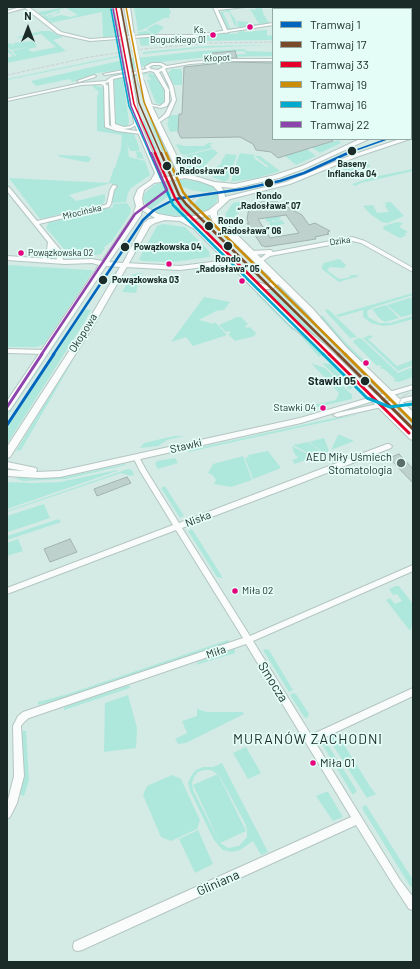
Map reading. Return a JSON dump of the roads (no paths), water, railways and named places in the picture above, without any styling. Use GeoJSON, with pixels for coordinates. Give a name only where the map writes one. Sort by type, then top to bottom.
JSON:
{"type":"FeatureCollection","features":[{"type":"Feature","properties":{"kind":"main road"},"geometry":{"type":"LineString","coordinates":[[117,7],[137,123],[158,174],[154,181]]}},
{"type":"Feature","properties":{"kind":"main road"},"geometry":{"type":"LineString","coordinates":[[127,7],[141,82],[179,170],[188,177]]}},
{"type":"Feature","properties":{"kind":"main road"},"geometry":{"type":"LineString","coordinates":[[213,184],[235,186],[277,177],[304,167],[364,140]]}},
{"type":"Feature","properties":{"kind":"main road"},"geometry":{"type":"LineString","coordinates":[[140,206],[153,215],[163,218],[179,219],[199,217],[214,210],[222,202],[234,196],[288,183],[354,156],[403,140]]}},
{"type":"Feature","properties":{"kind":"main road"},"geometry":{"type":"LineString","coordinates":[[154,181],[172,177],[188,177],[204,180],[213,184],[221,191],[222,202]]}},
{"type":"Feature","properties":{"kind":"main road","name":"Okopowa"},"geometry":{"type":"LineString","coordinates":[[7,408],[137,215],[140,206],[138,198],[139,192],[154,181]]}},
{"type":"Feature","properties":{"kind":"main road"},"geometry":{"type":"LineString","coordinates":[[214,210],[213,215],[215,219],[317,318],[342,349],[413,417]]}},
{"type":"Feature","properties":{"kind":"main road","name":"Okopowa"},"geometry":{"type":"LineString","coordinates":[[7,455],[88,328],[147,225],[156,219],[163,218]]}},
{"type":"Feature","properties":{"kind":"main road"},"geometry":{"type":"LineString","coordinates":[[179,219],[195,225],[294,324],[322,347],[413,437]]}},
{"type":"Feature","properties":{"kind":"main road"},"geometry":{"type":"LineString","coordinates":[[7,258],[45,260],[86,265],[124,265]]}},
{"type":"Feature","properties":{"kind":"main road"},"geometry":{"type":"LineString","coordinates":[[250,280],[265,287],[269,287],[275,284],[275,277]]}},
{"type":"Feature","properties":{"kind":"street"},"geometry":{"type":"LineString","coordinates":[[7,12],[25,7],[55,31],[85,40],[147,36],[196,36],[272,25]]}},
{"type":"Feature","properties":{"kind":"street"},"geometry":{"type":"LineString","coordinates":[[226,32],[215,8],[243,7]]}},
{"type":"Feature","properties":{"kind":"street","name":"Kłopot"},"geometry":{"type":"LineString","coordinates":[[211,58],[272,58],[211,61],[165,68],[156,71],[149,69],[152,64],[211,58]]}},
{"type":"Feature","properties":{"kind":"street"},"geometry":{"type":"LineString","coordinates":[[158,122],[167,115],[174,100],[165,68],[161,64]]}},
{"type":"Feature","properties":{"kind":"street"},"geometry":{"type":"LineString","coordinates":[[49,90],[94,76],[149,69]]}},
{"type":"Feature","properties":{"kind":"street"},"geometry":{"type":"LineString","coordinates":[[7,100],[49,90],[101,82],[149,69]]}},
{"type":"Feature","properties":{"kind":"street"},"geometry":{"type":"LineString","coordinates":[[150,105],[161,107],[167,102],[167,90],[156,71]]}},
{"type":"Feature","properties":{"kind":"street"},"geometry":{"type":"LineString","coordinates":[[105,74],[110,76],[111,79],[113,125],[118,128],[127,128],[137,123]]}},
{"type":"Feature","properties":{"kind":"street"},"geometry":{"type":"LineString","coordinates":[[94,76],[92,79],[96,82]]}},
{"type":"Feature","properties":{"kind":"street"},"geometry":{"type":"LineString","coordinates":[[101,82],[106,86],[107,126],[117,130],[141,133]]}},
{"type":"Feature","properties":{"kind":"street","name":"Młocińska"},"geometry":{"type":"LineString","coordinates":[[35,223],[107,206],[109,204],[112,190],[115,186]]}},
{"type":"Feature","properties":{"kind":"street"},"geometry":{"type":"LineString","coordinates":[[7,188],[61,255],[63,262]]}},
{"type":"Feature","properties":{"kind":"street","name":"Dzika"},"geometry":{"type":"LineString","coordinates":[[259,262],[267,256],[354,239],[363,242],[413,270]]}},
{"type":"Feature","properties":{"kind":"street"},"geometry":{"type":"LineString","coordinates":[[45,260],[50,250],[50,242]]}},
{"type":"Feature","properties":{"kind":"street","name":"Dzika"},"geometry":{"type":"LineString","coordinates":[[250,253],[284,252]]}},
{"type":"Feature","properties":{"kind":"street"},"geometry":{"type":"LineString","coordinates":[[198,266],[201,263],[216,260],[223,254]]}},
{"type":"Feature","properties":{"kind":"street"},"geometry":{"type":"LineString","coordinates":[[124,265],[180,268],[234,264]]}},
{"type":"Feature","properties":{"kind":"street"},"geometry":{"type":"LineString","coordinates":[[7,351],[45,352]]}},
{"type":"Feature","properties":{"kind":"street","name":"Stawki"},"geometry":{"type":"LineString","coordinates":[[301,420],[413,387]]}},
{"type":"Feature","properties":{"kind":"street","name":"Stawki"},"geometry":{"type":"LineString","coordinates":[[7,473],[48,475],[72,471],[301,420],[381,406],[413,398]]}},
{"type":"Feature","properties":{"kind":"street","name":"Niska"},"geometry":{"type":"LineString","coordinates":[[7,591],[388,446]]}},
{"type":"Feature","properties":{"kind":"street","name":"Smocza"},"geometry":{"type":"LineString","coordinates":[[136,457],[177,527],[413,905]]}},
{"type":"Feature","properties":{"kind":"street","name":"Stawki"},"geometry":{"type":"LineString","coordinates":[[7,465],[41,472],[72,471]]}},
{"type":"Feature","properties":{"kind":"street","name":"Miła"},"geometry":{"type":"LineString","coordinates":[[7,814],[12,803],[18,776],[17,726],[26,715],[248,640],[413,568]]}},
{"type":"Feature","properties":{"kind":"street"},"geometry":{"type":"LineString","coordinates":[[309,740],[413,692]]}},
{"type":"Feature","properties":{"kind":"street","name":"Gliniana"},"geometry":{"type":"LineString","coordinates":[[78,946],[358,819]]}},
{"type":"Feature","properties":{"kind":"tram line","name":"17"},"geometry":{"type":"LineString","coordinates":[[121,7],[139,103],[179,195],[186,204],[413,429]]}},
{"type":"Feature","properties":{"kind":"tram line","name":"19"},"geometry":{"type":"LineString","coordinates":[[126,7],[144,102],[183,192],[190,201],[413,422]]}},
{"type":"Feature","properties":{"kind":"tram line","name":"33"},"geometry":{"type":"LineString","coordinates":[[116,8],[134,104],[175,198],[182,208],[409,433]]}},
{"type":"Feature","properties":{"kind":"tram line","name":"16"},"geometry":{"type":"LineString","coordinates":[[111,9],[129,106],[173,205],[367,398],[390,407],[413,404]]}},
{"type":"Feature","properties":{"kind":"tram line","name":"22"},"geometry":{"type":"LineString","coordinates":[[7,407],[135,214],[167,190],[131,106],[113,9]]}},
{"type":"Feature","properties":{"kind":"tram line","name":"1"},"geometry":{"type":"LineString","coordinates":[[7,425],[143,220],[154,210],[175,199],[243,189],[280,181],[304,173],[349,152],[384,140]]}},
{"type":"Feature","properties":{"kind":"tram line"},"geometry":{"type":"LineString","coordinates":[[194,212],[190,206],[191,201],[197,196],[211,192]]}},
{"type":"Feature","properties":{"kind":"tram line"},"geometry":{"type":"LineString","coordinates":[[405,421],[399,412],[399,403],[403,396],[409,393]]}},
{"type":"Feature","properties":{"kind":"railway"},"geometry":{"type":"LineString","coordinates":[[7,75],[90,57],[143,49],[209,43],[272,42]]}},
{"type":"Feature","properties":{"kind":"place","name":"Ks. Boguckiego 01"},"geometry":{"type":"Point","coordinates":[213,35]}},
{"type":"Feature","properties":{"kind":"place","name":"Baseny Inflancka 04"},"geometry":{"type":"Point","coordinates":[352,151]}},
{"type":"Feature","properties":{"kind":"place","name":"Rondo „Radosława” 09"},"geometry":{"type":"Point","coordinates":[167,166]}},
{"type":"Feature","properties":{"kind":"place","name":"Rondo „Radosława” 07"},"geometry":{"type":"Point","coordinates":[269,183]}},
{"type":"Feature","properties":{"kind":"place","name":"Rondo „Radosława” 06"},"geometry":{"type":"Point","coordinates":[209,226]}},
{"type":"Feature","properties":{"kind":"place","name":"Rondo „Radosława” 05"},"geometry":{"type":"Point","coordinates":[228,246]}},
{"type":"Feature","properties":{"kind":"place","name":"Powązkowska 04"},"geometry":{"type":"Point","coordinates":[125,247]}},
{"type":"Feature","properties":{"kind":"place","name":"Powązkowska 02"},"geometry":{"type":"Point","coordinates":[21,253]}},
{"type":"Feature","properties":{"kind":"place","name":"Powązkowska 03"},"geometry":{"type":"Point","coordinates":[103,280]}},
{"type":"Feature","properties":{"kind":"place","name":"Stawki 05"},"geometry":{"type":"Point","coordinates":[365,381]}},
{"type":"Feature","properties":{"kind":"place","name":"Stawki 04"},"geometry":{"type":"Point","coordinates":[323,408]}},
{"type":"Feature","properties":{"kind":"place","name":"AED Miły Uśmiech Stomatologia"},"geometry":{"type":"Point","coordinates":[401,463]}},
{"type":"Feature","properties":{"kind":"place","name":"Miła 02"},"geometry":{"type":"Point","coordinates":[235,591]}},
{"type":"Feature","properties":{"kind":"place","name":"Miła 01"},"geometry":{"type":"Point","coordinates":[313,763]}},
{"type":"Feature","properties":{"kind":"district","name":"MURANÓW ZACHODNI"},"geometry":{"type":"Point","coordinates":[308,739]}}]}
